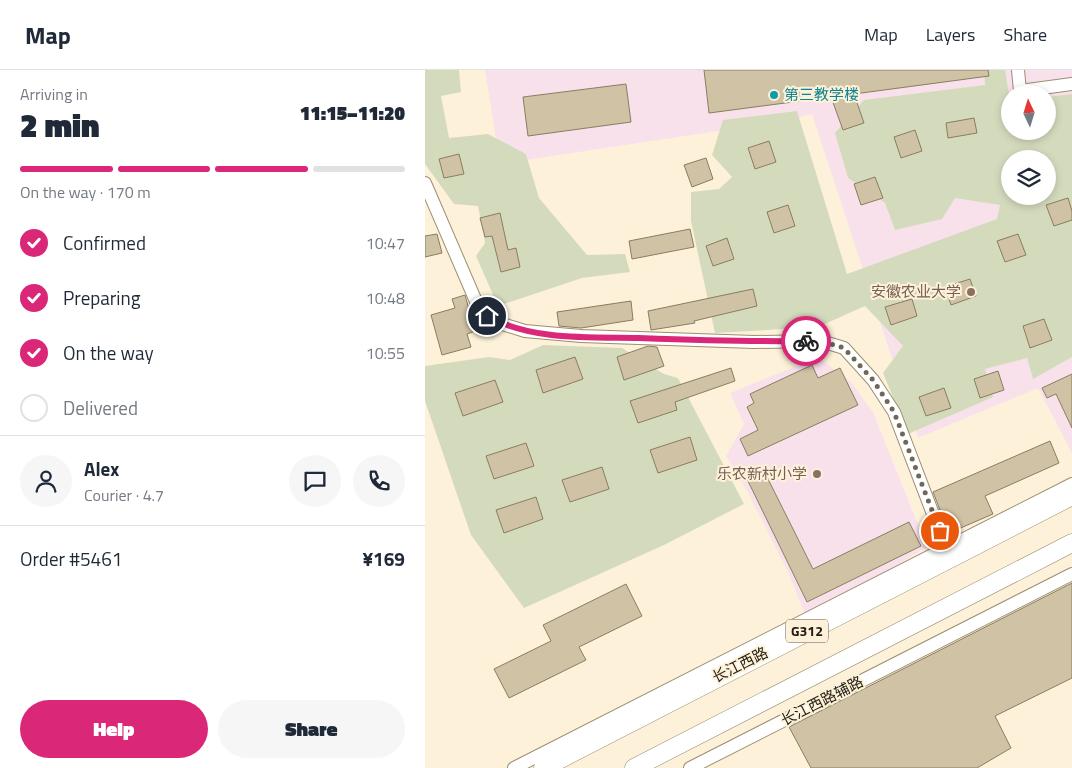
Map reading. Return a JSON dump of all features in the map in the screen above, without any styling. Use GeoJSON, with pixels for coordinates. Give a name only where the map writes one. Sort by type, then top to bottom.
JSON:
{"type":"FeatureCollection","features":[{"type":"Feature","properties":{"kind":"highway","name":"长江西路"},"geometry":{"type":"LineString","coordinates":[[543,768],[1070,493]]}},
{"type":"Feature","properties":{"kind":"highway"},"geometry":{"type":"LineString","coordinates":[[634,768],[1072,543]]}},
{"type":"Feature","properties":{"kind":"street"},"geometry":{"type":"LineString","coordinates":[[1017,70],[1020,91],[1072,84]]}},
{"type":"Feature","properties":{"kind":"street"},"geometry":{"type":"LineString","coordinates":[[425,183],[478,306],[487,316],[499,323],[525,331],[581,336],[754,342],[821,341],[844,348],[873,380],[894,412],[946,548]]}},
{"type":"Feature","properties":{"kind":"street"},"geometry":{"type":"LineString","coordinates":[[514,768],[946,548],[1070,493]]}},
{"type":"Feature","properties":{"kind":"street","name":"长江西路辅路"},"geometry":{"type":"LineString","coordinates":[[690,768],[1072,574]]}},
{"type":"Feature","properties":{"kind":"shaded area","name":"安徽农业大学"},"geometry":{"type":"Polygon","coordinates":[[[485,70],[1072,70],[1072,453],[1038,388],[918,438],[812,114],[778,122],[500,164],[485,70]]]}},
{"type":"Feature","properties":{"kind":"shaded area","name":"乐农新村小学"},"geometry":{"type":"Polygon","coordinates":[[[818,357],[851,382],[873,412],[927,547],[807,619],[788,572],[747,491],[726,456],[744,424],[730,393],[818,357]]]}},
{"type":"Feature","properties":{"kind":"green space"},"geometry":{"type":"Polygon","coordinates":[[[425,70],[459,70],[461,92],[441,96],[449,138],[488,134],[526,154],[539,198],[587,255],[625,254],[630,272],[582,278],[498,306],[476,256],[485,243],[478,206],[454,204],[425,164],[425,70]]]}},
{"type":"Feature","properties":{"kind":"green space"},"geometry":{"type":"Polygon","coordinates":[[[984,70],[1005,70],[1007,85],[1001,85],[1001,140],[1056,140],[1056,96],[1072,94],[1072,357],[1033,379],[1027,358],[985,369],[993,397],[908,434],[883,373],[903,346],[865,306],[818,327],[715,333],[691,221],[691,192],[719,189],[732,177],[712,155],[723,120],[797,111],[847,274],[997,219],[1000,205],[955,198],[942,219],[895,230],[885,203],[848,178],[835,133],[864,100],[985,85],[984,70]]]}},
{"type":"Feature","properties":{"kind":"green space"},"geometry":{"type":"Polygon","coordinates":[[[543,345],[622,348],[664,374],[678,378],[744,504],[664,545],[524,608],[471,535],[425,401],[425,366],[489,357],[510,360],[543,345]]]}},
{"type":"Feature","properties":{"kind":"building","name":"第三教学楼"},"geometry":{"type":"Polygon","coordinates":[[[704,70],[988,70],[989,76],[854,94],[864,123],[843,130],[831,97],[709,113],[704,70]]]}},
{"type":"Feature","properties":{"kind":"building"},"geometry":{"type":"Polygon","coordinates":[[[626,84],[631,122],[528,136],[523,97],[626,84]]]}},
{"type":"Feature","properties":{"kind":"building"},"geometry":{"type":"Polygon","coordinates":[[[974,118],[977,133],[948,138],[946,123],[974,118]]]}},
{"type":"Feature","properties":{"kind":"building"},"geometry":{"type":"Polygon","coordinates":[[[915,130],[922,151],[901,158],[894,137],[915,130]]]}},
{"type":"Feature","properties":{"kind":"building"},"geometry":{"type":"Polygon","coordinates":[[[769,141],[776,162],[755,169],[748,148],[769,141]]]}},
{"type":"Feature","properties":{"kind":"building"},"geometry":{"type":"Polygon","coordinates":[[[459,154],[464,174],[444,178],[439,159],[459,154]]]}},
{"type":"Feature","properties":{"kind":"building"},"geometry":{"type":"Polygon","coordinates":[[[706,158],[713,179],[692,187],[684,165],[706,158]]]}},
{"type":"Feature","properties":{"kind":"building"},"geometry":{"type":"Polygon","coordinates":[[[875,177],[883,198],[861,205],[854,184],[875,177]]]}},
{"type":"Feature","properties":{"kind":"building"},"geometry":{"type":"Polygon","coordinates":[[[1068,198],[1072,211],[1072,220],[1054,226],[1046,205],[1056,205],[1056,202],[1068,198]]]}},
{"type":"Feature","properties":{"kind":"building"},"geometry":{"type":"Polygon","coordinates":[[[788,205],[795,226],[774,233],[767,212],[788,205]]]}},
{"type":"Feature","properties":{"kind":"building"},"geometry":{"type":"Polygon","coordinates":[[[500,213],[508,250],[516,248],[520,267],[501,272],[492,236],[485,237],[480,218],[500,213]]]}},
{"type":"Feature","properties":{"kind":"building"},"geometry":{"type":"Polygon","coordinates":[[[690,229],[694,247],[632,259],[629,241],[690,229]]]}},
{"type":"Feature","properties":{"kind":"building"},"geometry":{"type":"Polygon","coordinates":[[[437,234],[442,253],[425,257],[425,236],[437,234]]]}},
{"type":"Feature","properties":{"kind":"building"},"geometry":{"type":"Polygon","coordinates":[[[1018,234],[1026,255],[1005,262],[997,241],[1018,234]]]}},
{"type":"Feature","properties":{"kind":"building"},"geometry":{"type":"Polygon","coordinates":[[[727,238],[734,259],[713,266],[706,246],[727,238]]]}},
{"type":"Feature","properties":{"kind":"building"},"geometry":{"type":"Polygon","coordinates":[[[970,279],[976,296],[951,305],[945,287],[970,279]]]}},
{"type":"Feature","properties":{"kind":"building"},"geometry":{"type":"Polygon","coordinates":[[[753,289],[757,306],[694,321],[695,323],[651,330],[648,311],[753,289]]]}},
{"type":"Feature","properties":{"kind":"building"},"geometry":{"type":"Polygon","coordinates":[[[465,295],[475,331],[467,334],[471,347],[442,355],[431,315],[455,308],[452,299],[465,295]]]}},
{"type":"Feature","properties":{"kind":"building"},"geometry":{"type":"Polygon","coordinates":[[[912,299],[917,316],[891,325],[885,307],[912,299]]]}},
{"type":"Feature","properties":{"kind":"building"},"geometry":{"type":"Polygon","coordinates":[[[631,301],[633,320],[581,328],[559,326],[557,312],[631,301]]]}},
{"type":"Feature","properties":{"kind":"building"},"geometry":{"type":"Polygon","coordinates":[[[1044,319],[1052,340],[1030,348],[1023,326],[1044,319]]]}},
{"type":"Feature","properties":{"kind":"building"},"geometry":{"type":"Polygon","coordinates":[[[648,346],[657,347],[664,366],[624,380],[617,357],[648,346]]]}},
{"type":"Feature","properties":{"kind":"building"},"geometry":{"type":"Polygon","coordinates":[[[575,357],[583,379],[543,393],[536,370],[575,357]]]}},
{"type":"Feature","properties":{"kind":"building"},"geometry":{"type":"Polygon","coordinates":[[[812,365],[818,378],[840,368],[858,405],[748,456],[740,439],[758,430],[747,407],[754,403],[750,394],[812,365]]]}},
{"type":"Feature","properties":{"kind":"building"},"geometry":{"type":"Polygon","coordinates":[[[731,368],[735,381],[675,402],[677,410],[638,423],[630,401],[731,368]]]}},
{"type":"Feature","properties":{"kind":"building"},"geometry":{"type":"Polygon","coordinates":[[[998,371],[1004,390],[980,398],[974,379],[998,371]]]}},
{"type":"Feature","properties":{"kind":"building"},"geometry":{"type":"Polygon","coordinates":[[[1072,374],[1072,428],[1056,394],[1047,398],[1042,388],[1072,374]]]}},
{"type":"Feature","properties":{"kind":"building"},"geometry":{"type":"Polygon","coordinates":[[[495,380],[503,402],[463,416],[455,393],[495,380]]]}},
{"type":"Feature","properties":{"kind":"building"},"geometry":{"type":"Polygon","coordinates":[[[944,388],[951,408],[926,416],[919,397],[944,388]]]}},
{"type":"Feature","properties":{"kind":"building"},"geometry":{"type":"Polygon","coordinates":[[[690,437],[697,460],[658,473],[650,450],[690,437]]]}},
{"type":"Feature","properties":{"kind":"building"},"geometry":{"type":"Polygon","coordinates":[[[1050,441],[1059,463],[985,496],[993,514],[949,533],[933,492],[1050,441]]]}},
{"type":"Feature","properties":{"kind":"building"},"geometry":{"type":"Polygon","coordinates":[[[526,443],[534,466],[494,479],[486,456],[526,443]]]}},
{"type":"Feature","properties":{"kind":"building"},"geometry":{"type":"Polygon","coordinates":[[[602,467],[609,489],[570,502],[562,480],[602,467]]]}},
{"type":"Feature","properties":{"kind":"building"},"geometry":{"type":"Polygon","coordinates":[[[764,471],[813,569],[909,522],[921,546],[807,602],[747,479],[764,471]]]}},
{"type":"Feature","properties":{"kind":"building"},"geometry":{"type":"Polygon","coordinates":[[[536,497],[543,519],[504,533],[496,510],[536,497]]]}},
{"type":"Feature","properties":{"kind":"building"},"geometry":{"type":"Polygon","coordinates":[[[1072,583],[1072,678],[995,716],[1011,748],[977,768],[811,768],[789,727],[1072,583]]]}},
{"type":"Feature","properties":{"kind":"building"},"geometry":{"type":"Polygon","coordinates":[[[626,584],[642,616],[579,647],[586,660],[509,698],[494,669],[551,641],[543,625],[626,584]]]}},
{"type":"Feature","properties":{"kind":"way so far"},"geometry":{"type":"LineString","coordinates":[[806,341],[821,341],[844,348],[873,380],[894,412],[940,531]]}},
{"type":"Feature","properties":{"kind":"place","name":"第三教学楼"},"geometry":{"type":"Point","coordinates":[774,95]}},
{"type":"Feature","properties":{"kind":"place","name":"安徽农业大学"},"geometry":{"type":"Point","coordinates":[971,292]}},
{"type":"Feature","properties":{"kind":"place","name":"乐农新村小学"},"geometry":{"type":"Point","coordinates":[817,474]}},
{"type":"Feature","properties":{"kind":"route"},"geometry":{"type":"LineString","coordinates":[[487,316],[499,323],[525,331],[581,336],[754,342],[806,341]]}}]}
